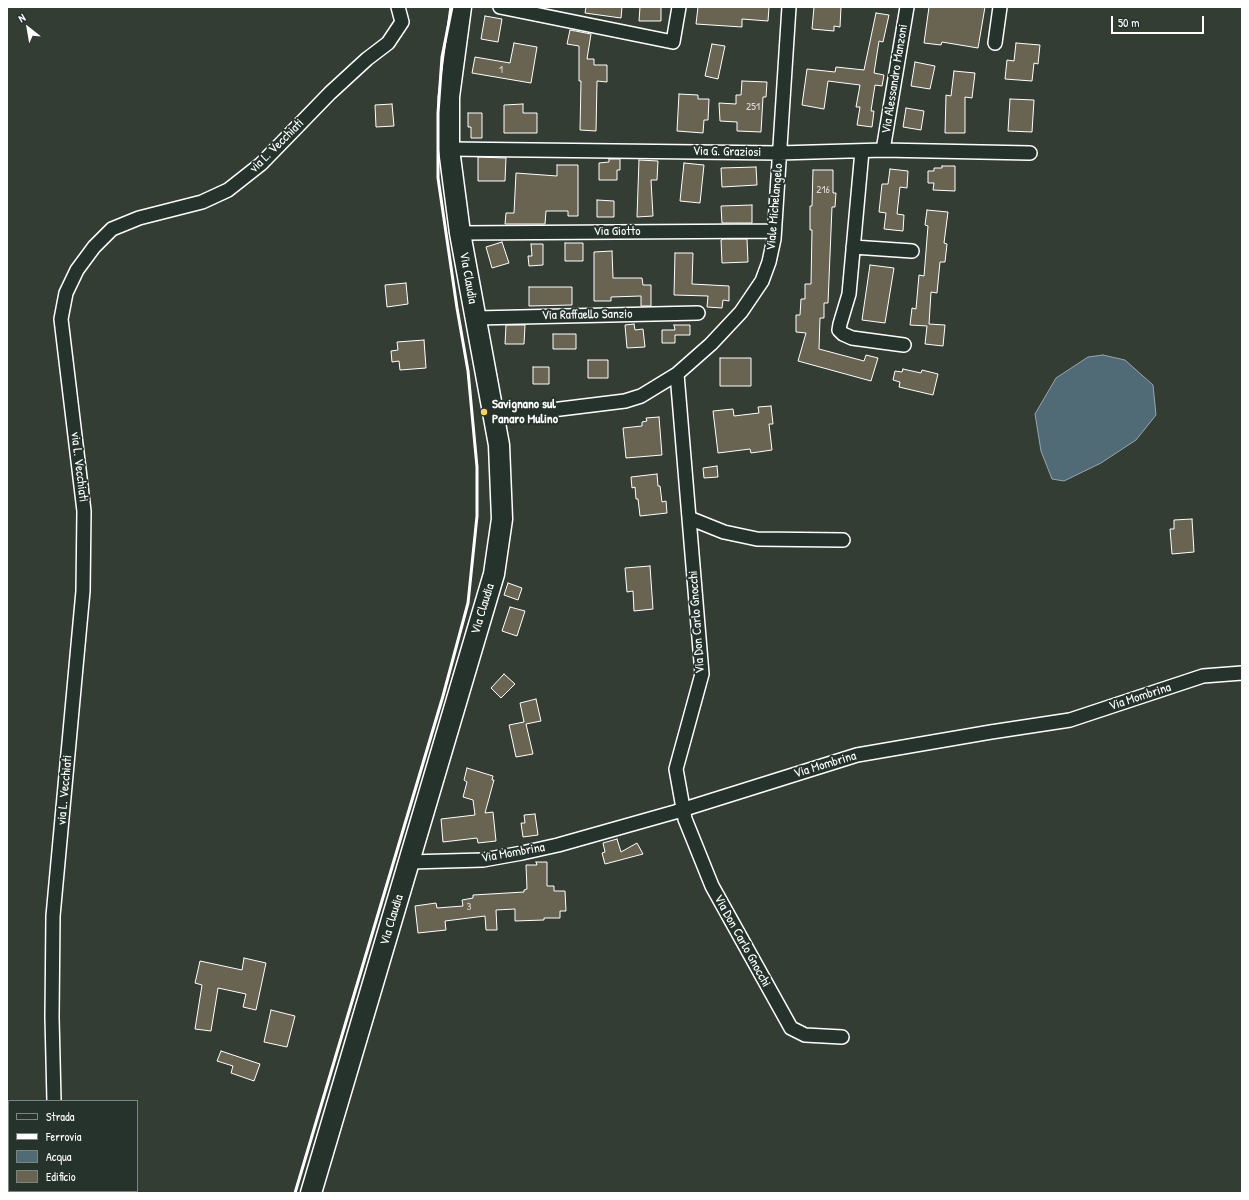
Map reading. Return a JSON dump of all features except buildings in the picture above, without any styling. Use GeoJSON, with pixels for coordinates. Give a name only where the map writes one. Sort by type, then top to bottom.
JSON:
{"type":"FeatureCollection","features":[{"type":"Feature","properties":{"kind":"main road","name":"Via Claudia"},"geometry":{"type":"LineString","coordinates":[[311,1193],[494,574],[502,519],[499,445],[495,417],[460,233],[449,149],[449,97],[461,7]]}},
{"type":"Feature","properties":{"kind":"street","name":"via L. Vecchiati"},"geometry":{"type":"LineString","coordinates":[[54,1100],[52,1017],[53,916],[83,591],[84,511],[61,319],[66,293],[77,270],[94,247],[112,229],[139,218],[202,202],[228,190],[262,164],[330,93],[367,59],[388,43],[402,22],[398,7]]}},
{"type":"Feature","properties":{"kind":"street"},"geometry":{"type":"LineString","coordinates":[[500,7],[673,42],[679,7]]}},
{"type":"Feature","properties":{"kind":"street","name":"Viale Michelangelo"},"geometry":{"type":"LineString","coordinates":[[495,417],[624,401],[641,396],[677,374],[711,344],[741,312],[762,280],[769,262],[774,231],[789,7]]}},
{"type":"Feature","properties":{"kind":"street","name":"Via Alessandro Manzoni"},"geometry":{"type":"LineString","coordinates":[[883,150],[907,7]]}},
{"type":"Feature","properties":{"kind":"street"},"geometry":{"type":"LineString","coordinates":[[995,43],[1000,7]]}},
{"type":"Feature","properties":{"kind":"street","name":"Via G. Graziosi"},"geometry":{"type":"LineString","coordinates":[[449,149],[779,152],[883,150],[1030,153]]}},
{"type":"Feature","properties":{"kind":"street"},"geometry":{"type":"LineString","coordinates":[[862,151],[849,294],[839,330],[852,338],[904,345]]}},
{"type":"Feature","properties":{"kind":"street","name":"Via Giotto"},"geometry":{"type":"LineString","coordinates":[[460,233],[774,231]]}},
{"type":"Feature","properties":{"kind":"street"},"geometry":{"type":"LineString","coordinates":[[853,247],[912,252]]}},
{"type":"Feature","properties":{"kind":"street","name":"Via Raffaello Sanzio"},"geometry":{"type":"LineString","coordinates":[[476,318],[698,313]]}},
{"type":"Feature","properties":{"kind":"street","name":"Via Don Carlo Gnocchi"},"geometry":{"type":"LineString","coordinates":[[677,374],[702,674],[676,769],[679,811],[685,819],[712,886],[791,1028],[805,1035],[842,1037]]}},
{"type":"Feature","properties":{"kind":"street"},"geometry":{"type":"LineString","coordinates":[[689,518],[724,532],[757,539],[843,540]]}},
{"type":"Feature","properties":{"kind":"street","name":"Via Mombrina"},"geometry":{"type":"LineString","coordinates":[[409,862],[483,860],[558,845],[679,811],[857,755],[1070,720],[1203,676],[1242,673]]}},
{"type":"Feature","properties":{"kind":"water"},"geometry":{"type":"Polygon","coordinates":[[[1103,355],[1125,360],[1153,385],[1156,415],[1136,440],[1101,463],[1064,481],[1052,479],[1041,451],[1035,414],[1056,378],[1088,357],[1103,355]]]}},
{"type":"Feature","properties":{"kind":"railway"},"geometry":{"type":"LineString","coordinates":[[295,1193],[443,696],[468,603],[477,516],[477,467],[468,371],[438,178],[438,113],[442,57],[452,7]]}},
{"type":"Feature","properties":{"kind":"place","name":"Savignano sul Panaro Mulino"},"geometry":{"type":"Point","coordinates":[484,412]}}]}
